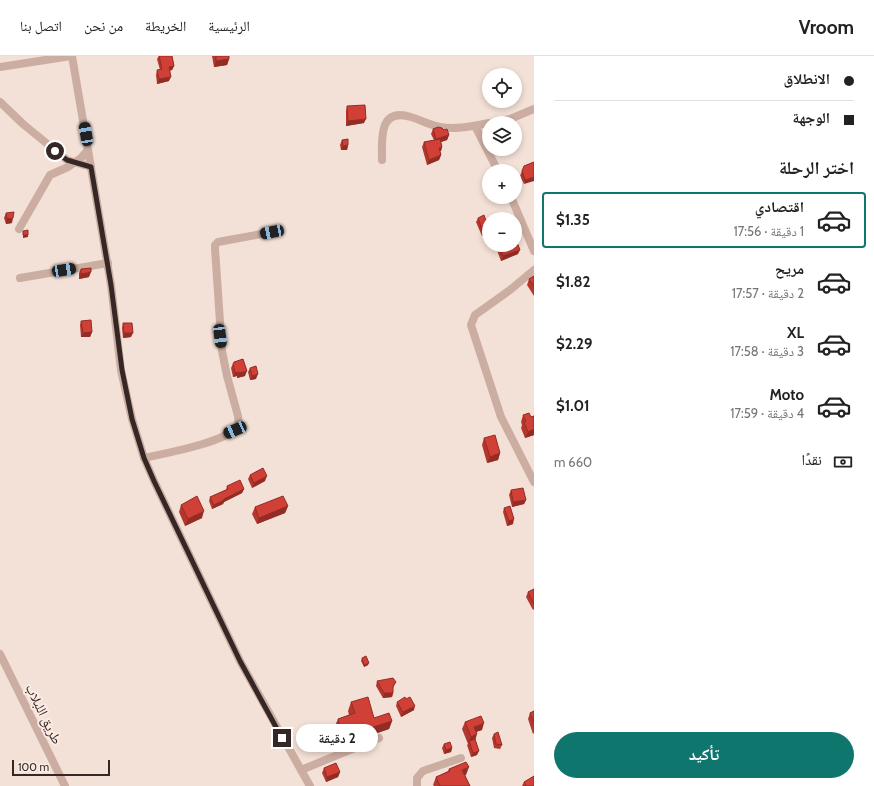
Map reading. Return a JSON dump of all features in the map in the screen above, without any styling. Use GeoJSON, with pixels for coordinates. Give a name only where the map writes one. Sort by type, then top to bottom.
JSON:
{"type":"FeatureCollection","features":[{"type":"Feature","properties":{"kind":"street"},"geometry":{"type":"LineString","coordinates":[[0,67],[71,56],[108,263],[122,370],[132,419],[144,458],[240,661],[310,786]]}},
{"type":"Feature","properties":{"kind":"street"},"geometry":{"type":"LineString","coordinates":[[0,102],[44,142],[67,160],[91,167]]}},
{"type":"Feature","properties":{"kind":"street"},"geometry":{"type":"LineString","coordinates":[[517,116],[534,109]]}},
{"type":"Feature","properties":{"kind":"street"},"geometry":{"type":"LineString","coordinates":[[382,160],[383,129],[389,120],[396,116],[410,116],[426,124],[441,128],[457,128],[482,125]]}},
{"type":"Feature","properties":{"kind":"street"},"geometry":{"type":"LineString","coordinates":[[476,126],[495,164]]}},
{"type":"Feature","properties":{"kind":"street"},"geometry":{"type":"LineString","coordinates":[[19,228],[50,175],[74,163],[88,150]]}},
{"type":"Feature","properties":{"kind":"street"},"geometry":{"type":"LineString","coordinates":[[514,204],[534,250]]}},
{"type":"Feature","properties":{"kind":"street"},"geometry":{"type":"LineString","coordinates":[[144,458],[208,442],[235,430],[239,426],[238,416],[222,351],[215,249],[218,242],[272,232]]}},
{"type":"Feature","properties":{"kind":"street"},"geometry":{"type":"LineString","coordinates":[[20,278],[108,263]]}},
{"type":"Feature","properties":{"kind":"street"},"geometry":{"type":"LineString","coordinates":[[534,270],[510,290],[475,315],[471,325],[501,417],[534,482]]}},
{"type":"Feature","properties":{"kind":"street","name":"طريق اللبلاب"},"geometry":{"type":"LineString","coordinates":[[0,654],[66,786]]}},
{"type":"Feature","properties":{"kind":"street"},"geometry":{"type":"LineString","coordinates":[[301,770],[379,738]]}},
{"type":"Feature","properties":{"kind":"street"},"geometry":{"type":"LineString","coordinates":[[417,786],[417,778],[423,771],[461,758]]}},
{"type":"Feature","properties":{"kind":"building"},"geometry":{"type":"Polygon","coordinates":[[[159,56],[172,56],[174,66],[169,67],[171,77],[159,79],[157,70],[162,69],[159,56]]]}},
{"type":"Feature","properties":{"kind":"building"},"geometry":{"type":"Polygon","coordinates":[[[216,56],[229,56],[229,59],[216,61],[216,56]]]}},
{"type":"Feature","properties":{"kind":"building"},"geometry":{"type":"Polygon","coordinates":[[[365,105],[366,119],[348,121],[347,106],[365,105]]]}},
{"type":"Feature","properties":{"kind":"building"},"geometry":{"type":"Polygon","coordinates":[[[438,127],[444,130],[447,129],[449,135],[436,139],[433,129],[438,127]]]}},
{"type":"Feature","properties":{"kind":"building"},"geometry":{"type":"Polygon","coordinates":[[[348,139],[348,145],[343,146],[342,140],[348,139]]]}},
{"type":"Feature","properties":{"kind":"building"},"geometry":{"type":"Polygon","coordinates":[[[440,139],[442,147],[439,148],[441,155],[429,160],[424,142],[440,139]]]}},
{"type":"Feature","properties":{"kind":"building"},"geometry":{"type":"Polygon","coordinates":[[[534,162],[534,177],[525,180],[522,171],[524,166],[534,162]]]}},
{"type":"Feature","properties":{"kind":"building"},"geometry":{"type":"Polygon","coordinates":[[[14,212],[13,218],[7,219],[6,213],[14,212]]]}},
{"type":"Feature","properties":{"kind":"building"},"geometry":{"type":"Polygon","coordinates":[[[482,216],[482,229],[478,218],[482,216]]]}},
{"type":"Feature","properties":{"kind":"building"},"geometry":{"type":"Polygon","coordinates":[[[28,230],[28,235],[23,235],[23,231],[28,230]]]}},
{"type":"Feature","properties":{"kind":"building"},"geometry":{"type":"Polygon","coordinates":[[[502,252],[514,252],[503,256],[502,252]]]}},
{"type":"Feature","properties":{"kind":"building"},"geometry":{"type":"Polygon","coordinates":[[[91,268],[91,272],[81,274],[81,269],[91,268]]]}},
{"type":"Feature","properties":{"kind":"building"},"geometry":{"type":"Polygon","coordinates":[[[534,276],[534,286],[529,279],[534,276]]]}},
{"type":"Feature","properties":{"kind":"building"},"geometry":{"type":"Polygon","coordinates":[[[91,320],[92,332],[83,333],[81,321],[91,320]]]}},
{"type":"Feature","properties":{"kind":"building"},"geometry":{"type":"Polygon","coordinates":[[[123,323],[132,323],[133,333],[124,333],[123,323]]]}},
{"type":"Feature","properties":{"kind":"building"},"geometry":{"type":"Polygon","coordinates":[[[243,359],[247,371],[235,373],[234,362],[243,359]]]}},
{"type":"Feature","properties":{"kind":"building"},"geometry":{"type":"Polygon","coordinates":[[[256,366],[258,374],[252,376],[250,368],[256,366]]]}},
{"type":"Feature","properties":{"kind":"building"},"geometry":{"type":"Polygon","coordinates":[[[529,413],[531,417],[534,416],[534,429],[528,432],[523,415],[529,413]]]}},
{"type":"Feature","properties":{"kind":"building"},"geometry":{"type":"Polygon","coordinates":[[[495,435],[500,453],[490,457],[484,438],[495,435]]]}},
{"type":"Feature","properties":{"kind":"building"},"geometry":{"type":"Polygon","coordinates":[[[263,468],[267,476],[254,483],[250,475],[263,468]]]}},
{"type":"Feature","properties":{"kind":"building"},"geometry":{"type":"Polygon","coordinates":[[[240,480],[244,489],[214,505],[210,497],[228,489],[227,486],[240,480]]]}},
{"type":"Feature","properties":{"kind":"building"},"geometry":{"type":"Polygon","coordinates":[[[523,488],[526,500],[513,502],[511,490],[523,488]]]}},
{"type":"Feature","properties":{"kind":"building"},"geometry":{"type":"Polygon","coordinates":[[[197,496],[204,511],[188,519],[181,505],[197,496]]]}},
{"type":"Feature","properties":{"kind":"building"},"geometry":{"type":"Polygon","coordinates":[[[283,496],[288,506],[259,518],[255,507],[283,496]]]}},
{"type":"Feature","properties":{"kind":"building"},"geometry":{"type":"Polygon","coordinates":[[[510,506],[514,519],[509,521],[504,508],[510,506]]]}},
{"type":"Feature","properties":{"kind":"building"},"geometry":{"type":"Polygon","coordinates":[[[534,589],[534,604],[528,592],[534,589]]]}},
{"type":"Feature","properties":{"kind":"building"},"geometry":{"type":"Polygon","coordinates":[[[366,656],[369,663],[364,665],[362,658],[366,656]]]}},
{"type":"Feature","properties":{"kind":"building"},"geometry":{"type":"Polygon","coordinates":[[[393,678],[396,682],[393,686],[393,693],[384,693],[377,681],[393,678]]]}},
{"type":"Feature","properties":{"kind":"building"},"geometry":{"type":"Polygon","coordinates":[[[368,697],[374,718],[389,713],[392,721],[354,733],[353,729],[342,733],[338,719],[355,713],[351,702],[368,697]]]}},
{"type":"Feature","properties":{"kind":"building"},"geometry":{"type":"Polygon","coordinates":[[[405,697],[406,699],[410,697],[415,706],[403,712],[397,702],[405,697]]]}},
{"type":"Feature","properties":{"kind":"building"},"geometry":{"type":"Polygon","coordinates":[[[534,711],[534,723],[530,713],[534,711]]]}},
{"type":"Feature","properties":{"kind":"building"},"geometry":{"type":"Polygon","coordinates":[[[481,716],[484,723],[474,727],[477,734],[471,737],[465,722],[481,716]]]}},
{"type":"Feature","properties":{"kind":"building"},"geometry":{"type":"Polygon","coordinates":[[[498,732],[502,745],[496,744],[494,734],[498,732]]]}},
{"type":"Feature","properties":{"kind":"building"},"geometry":{"type":"Polygon","coordinates":[[[475,739],[479,751],[473,753],[469,741],[475,739]]]}},
{"type":"Feature","properties":{"kind":"building"},"geometry":{"type":"Polygon","coordinates":[[[450,742],[452,748],[446,750],[444,744],[450,742]]]}},
{"type":"Feature","properties":{"kind":"building"},"geometry":{"type":"Polygon","coordinates":[[[466,762],[469,767],[462,770],[470,786],[440,786],[436,777],[450,771],[449,769],[466,762]]]}},
{"type":"Feature","properties":{"kind":"building"},"geometry":{"type":"Polygon","coordinates":[[[336,763],[340,772],[327,777],[324,768],[336,763]]]}},
{"type":"Feature","properties":{"kind":"building"},"geometry":{"type":"Polygon","coordinates":[[[534,776],[534,786],[526,786],[524,782],[534,776]]]}},
{"type":"Feature","properties":{"kind":"route"},"geometry":{"type":"LineString","coordinates":[[55,151],[67,160],[91,167],[111,285],[122,370],[132,419],[144,458],[240,661],[282,738]]}}]}
